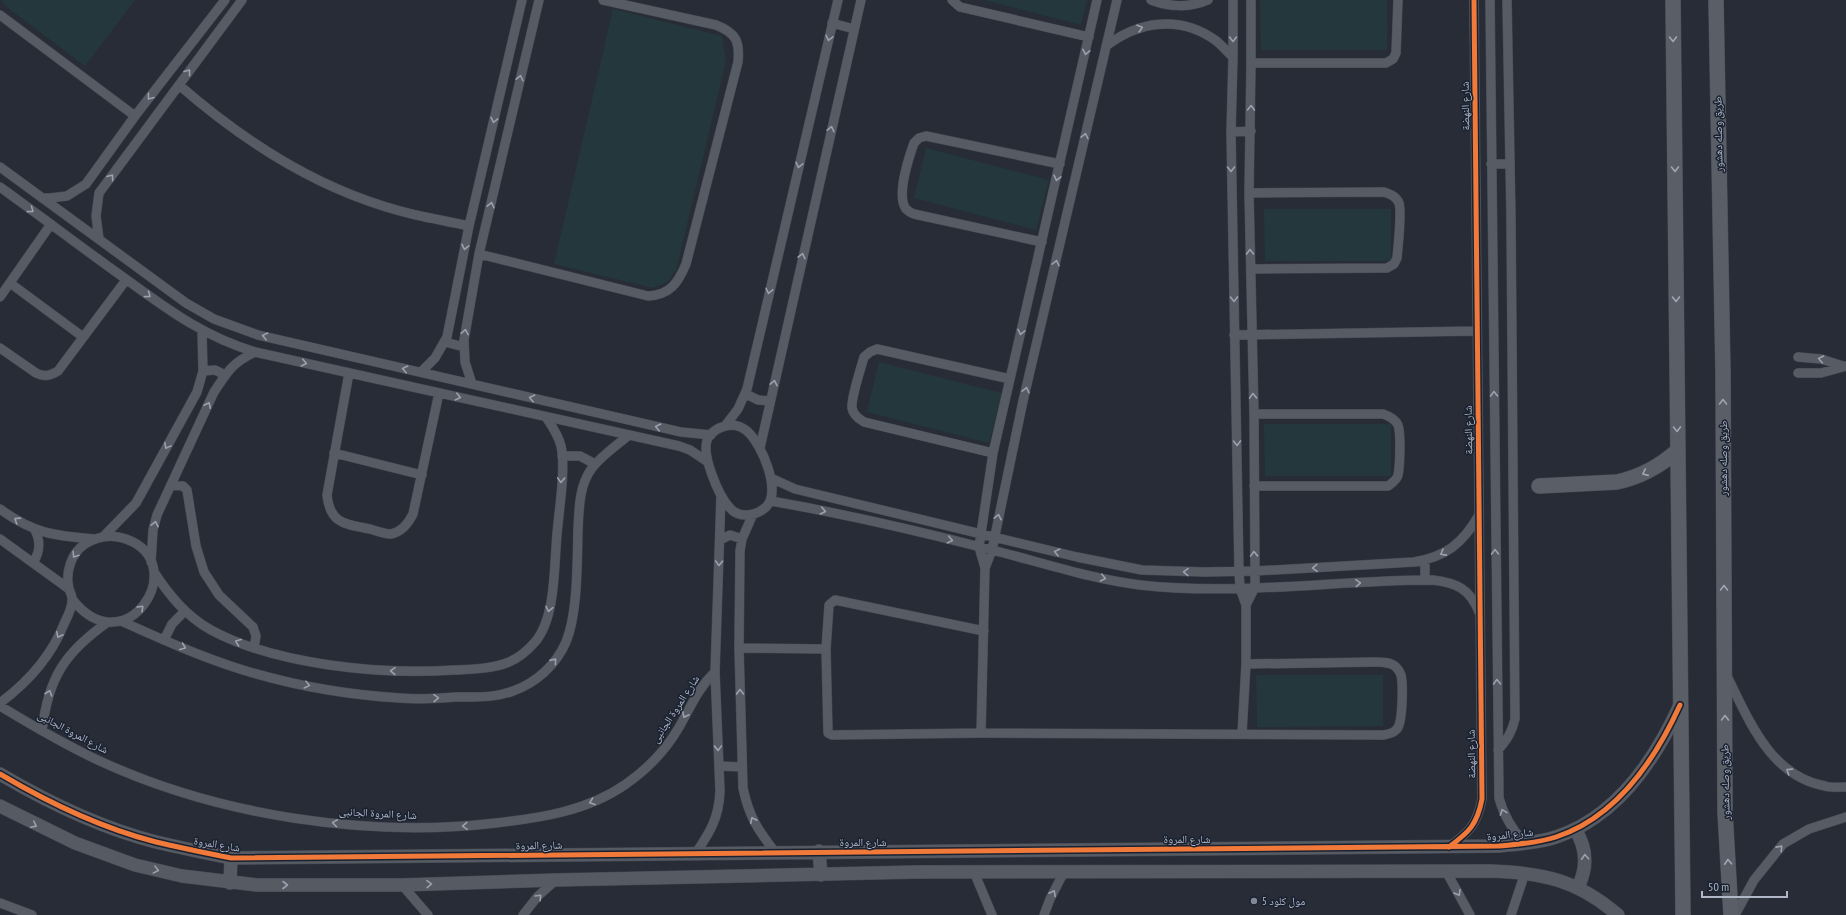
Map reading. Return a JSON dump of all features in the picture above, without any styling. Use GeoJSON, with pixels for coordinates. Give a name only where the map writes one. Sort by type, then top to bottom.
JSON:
{"type":"FeatureCollection","features":[{"type":"Feature","properties":{"kind":"main road"},"geometry":{"type":"LineString","coordinates":[[1673,0],[1683,915]]}},
{"type":"Feature","properties":{"kind":"main road","name":"طريق وصله دهشور"},"geometry":{"type":"LineString","coordinates":[[1716,0],[1723,362],[1725,812],[1731,915]]}},
{"type":"Feature","properties":{"kind":"main road"},"geometry":{"type":"LineString","coordinates":[[1539,486],[1617,482],[1628,480],[1655,468],[1677,451]]}},
{"type":"Feature","properties":{"kind":"street"},"geometry":{"type":"LineString","coordinates":[[42,198],[67,196],[86,184],[135,116],[225,0]]}},
{"type":"Feature","properties":{"kind":"street"},"geometry":{"type":"LineString","coordinates":[[99,239],[96,216],[99,193],[242,0]]}},
{"type":"Feature","properties":{"kind":"street"},"geometry":{"type":"LineString","coordinates":[[421,372],[435,358],[445,342],[480,178],[522,0]]}},
{"type":"Feature","properties":{"kind":"street"},"geometry":{"type":"LineString","coordinates":[[472,384],[466,362],[464,347],[479,254],[539,0]]}},
{"type":"Feature","properties":{"kind":"street"},"geometry":{"type":"LineString","coordinates":[[479,254],[648,296],[658,296],[666,292],[675,285],[682,275],[738,62],[738,42],[733,34],[716,25],[603,0]]}},
{"type":"Feature","properties":{"kind":"street"},"geometry":{"type":"LineString","coordinates":[[725,426],[737,425],[748,431],[760,448],[771,478],[773,492],[771,501],[764,509],[753,514],[747,515],[736,513],[721,496],[708,462],[706,447],[707,439],[710,435],[725,426],[738,410],[746,394],[838,0]]}},
{"type":"Feature","properties":{"kind":"street"},"geometry":{"type":"LineString","coordinates":[[760,448],[860,0]]}},
{"type":"Feature","properties":{"kind":"street"},"geometry":{"type":"LineString","coordinates":[[952,0],[960,7],[1090,36]]}},
{"type":"Feature","properties":{"kind":"street"},"geometry":{"type":"LineString","coordinates":[[981,733],[985,568],[979,547],[993,454],[1076,98],[1097,0]]}},
{"type":"Feature","properties":{"kind":"street"},"geometry":{"type":"LineString","coordinates":[[985,568],[992,550],[1045,309],[1117,0]]}},
{"type":"Feature","properties":{"kind":"street"},"geometry":{"type":"LineString","coordinates":[[1151,0],[1174,5],[1189,5],[1208,0]]}},
{"type":"Feature","properties":{"kind":"street"},"geometry":{"type":"LineString","coordinates":[[1233,0],[1231,132],[1239,571],[1240,588],[1246,605],[1246,664],[1242,734]]}},
{"type":"Feature","properties":{"kind":"street"},"geometry":{"type":"LineString","coordinates":[[1246,605],[1254,587],[1255,571],[1254,414],[1249,193],[1252,63],[1251,0]]}},
{"type":"Feature","properties":{"kind":"street"},"geometry":{"type":"LineString","coordinates":[[1252,63],[1386,63],[1393,59],[1396,53],[1398,0]]}},
{"type":"Feature","properties":{"kind":"street","name":"شارع النهضة"},"geometry":{"type":"LineString","coordinates":[[1449,847],[1468,833],[1475,824],[1480,814],[1482,799],[1474,0]]}},
{"type":"Feature","properties":{"kind":"street"},"geometry":{"type":"LineString","coordinates":[[1490,0],[1499,798],[1506,818],[1514,832],[1525,843]]}},
{"type":"Feature","properties":{"kind":"street"},"geometry":{"type":"LineString","coordinates":[[1498,750],[1506,741],[1512,730],[1515,719],[1509,70],[1507,0]]}},
{"type":"Feature","properties":{"kind":"street"},"geometry":{"type":"LineString","coordinates":[[0,15],[135,116]]}},
{"type":"Feature","properties":{"kind":"street"},"geometry":{"type":"LineString","coordinates":[[832,24],[854,29]]}},
{"type":"Feature","properties":{"kind":"street"},"geometry":{"type":"LineString","coordinates":[[1106,46],[1120,36],[1135,29],[1152,25],[1168,24],[1185,26],[1201,32],[1216,40],[1233,57]]}},
{"type":"Feature","properties":{"kind":"street"},"geometry":{"type":"LineString","coordinates":[[195,40],[206,49]]}},
{"type":"Feature","properties":{"kind":"street"},"geometry":{"type":"LineString","coordinates":[[1490,72],[1509,70]]}},
{"type":"Feature","properties":{"kind":"street"},"geometry":{"type":"LineString","coordinates":[[179,85],[212,114],[242,136],[307,175],[360,198],[415,215],[470,226]]}},
{"type":"Feature","properties":{"kind":"street"},"geometry":{"type":"LineString","coordinates":[[1076,98],[1093,102]]}},
{"type":"Feature","properties":{"kind":"street"},"geometry":{"type":"LineString","coordinates":[[1475,127],[1491,127]]}},
{"type":"Feature","properties":{"kind":"street"},"geometry":{"type":"LineString","coordinates":[[1231,132],[1251,131]]}},
{"type":"Feature","properties":{"kind":"street"},"geometry":{"type":"LineString","coordinates":[[1042,242],[914,214],[906,209],[902,200],[902,191],[914,143],[919,138],[926,136],[1060,164]]}},
{"type":"Feature","properties":{"kind":"street"},"geometry":{"type":"LineString","coordinates":[[1491,164],[1510,164]]}},
{"type":"Feature","properties":{"kind":"street"},"geometry":{"type":"LineString","coordinates":[[0,167],[200,311],[243,330],[293,343],[681,432],[710,435]]}},
{"type":"Feature","properties":{"kind":"street"},"geometry":{"type":"LineString","coordinates":[[480,178],[496,182]]}},
{"type":"Feature","properties":{"kind":"street"},"geometry":{"type":"LineString","coordinates":[[10,194],[19,181]]}},
{"type":"Feature","properties":{"kind":"street"},"geometry":{"type":"LineString","coordinates":[[86,184],[99,193]]}},
{"type":"Feature","properties":{"kind":"street"},"geometry":{"type":"LineString","coordinates":[[0,187],[167,309],[202,331],[226,342],[255,352],[678,446],[690,450],[708,462]]}},
{"type":"Feature","properties":{"kind":"street"},"geometry":{"type":"LineString","coordinates":[[1249,193],[1384,192],[1393,195],[1399,202],[1400,212],[1397,258],[1394,264],[1387,268],[1251,270]]}},
{"type":"Feature","properties":{"kind":"street"},"geometry":{"type":"LineString","coordinates":[[0,297],[51,224]]}},
{"type":"Feature","properties":{"kind":"street"},"geometry":{"type":"LineString","coordinates":[[0,348],[36,373],[47,376],[58,371],[126,280]]}},
{"type":"Feature","properties":{"kind":"street"},"geometry":{"type":"LineString","coordinates":[[10,283],[83,337]]}},
{"type":"Feature","properties":{"kind":"street"},"geometry":{"type":"LineString","coordinates":[[1027,305],[1045,309]]}},
{"type":"Feature","properties":{"kind":"street"},"geometry":{"type":"LineString","coordinates":[[104,536],[136,503],[197,392],[203,371],[202,331]]}},
{"type":"Feature","properties":{"kind":"street"},"geometry":{"type":"LineString","coordinates":[[1234,335],[1477,331]]}},
{"type":"Feature","properties":{"kind":"street"},"geometry":{"type":"LineString","coordinates":[[445,342],[464,347]]}},
{"type":"Feature","properties":{"kind":"street"},"geometry":{"type":"LineString","coordinates":[[289,359],[293,343]]}},
{"type":"Feature","properties":{"kind":"street"},"geometry":{"type":"LineString","coordinates":[[993,454],[864,422],[856,417],[852,409],[853,399],[864,357],[870,352],[876,350],[1010,379]]}},
{"type":"Feature","properties":{"kind":"street"},"geometry":{"type":"LineString","coordinates":[[151,562],[157,515],[214,392],[225,375],[238,360],[255,352]]}},
{"type":"Feature","properties":{"kind":"street"},"geometry":{"type":"LineString","coordinates":[[1798,356],[1821,359],[1845,366]]}},
{"type":"Feature","properties":{"kind":"street"},"geometry":{"type":"LineString","coordinates":[[1798,373],[1821,373],[1845,366]]}},
{"type":"Feature","properties":{"kind":"street"},"geometry":{"type":"LineString","coordinates":[[203,371],[215,370],[225,375]]}},
{"type":"Feature","properties":{"kind":"street"},"geometry":{"type":"LineString","coordinates":[[349,373],[327,495],[328,508],[335,518],[345,524],[391,534],[400,530],[408,523],[414,514],[439,393]]}},
{"type":"Feature","properties":{"kind":"street"},"geometry":{"type":"LineString","coordinates":[[746,394],[758,400],[770,401]]}},
{"type":"Feature","properties":{"kind":"street"},"geometry":{"type":"LineString","coordinates":[[1494,412],[1512,412]]}},
{"type":"Feature","properties":{"kind":"street"},"geometry":{"type":"LineString","coordinates":[[1254,414],[1383,414],[1395,421],[1398,425],[1399,434],[1398,476],[1394,482],[1388,486],[1254,486]]}},
{"type":"Feature","properties":{"kind":"street"},"geometry":{"type":"LineString","coordinates":[[0,509],[19,523],[35,530],[65,536],[94,538],[118,536],[132,541],[143,550],[151,562],[154,572],[165,589],[185,611],[209,629],[254,648],[340,666],[386,670],[432,671],[495,667],[511,662],[525,653],[536,641],[545,627],[548,612],[561,488],[562,456],[561,445],[546,417]]}},
{"type":"Feature","properties":{"kind":"street"},"geometry":{"type":"LineString","coordinates":[[678,446],[683,438],[681,432]]}},
{"type":"Feature","properties":{"kind":"street"},"geometry":{"type":"LineString","coordinates":[[121,621],[164,640],[244,670],[320,688],[400,698],[495,696],[511,692],[527,686],[540,677],[560,654],[566,642],[573,612],[579,508],[583,486],[590,469],[629,435]]}},
{"type":"Feature","properties":{"kind":"street"},"geometry":{"type":"LineString","coordinates":[[334,453],[422,475]]}},
{"type":"Feature","properties":{"kind":"street"},"geometry":{"type":"LineString","coordinates":[[562,456],[580,456],[595,464]]}},
{"type":"Feature","properties":{"kind":"street"},"geometry":{"type":"LineString","coordinates":[[771,478],[803,492],[994,536],[1077,557],[1142,570],[1174,572],[1255,571],[1432,559],[1446,552],[1460,542],[1471,530],[1479,515]]}},
{"type":"Feature","properties":{"kind":"street"},"geometry":{"type":"LineString","coordinates":[[170,485],[183,486],[187,490],[196,546],[204,572],[219,595],[254,627],[256,636],[254,648]]}},
{"type":"Feature","properties":{"kind":"street"},"geometry":{"type":"LineString","coordinates":[[801,506],[803,492]]}},
{"type":"Feature","properties":{"kind":"street"},"geometry":{"type":"LineString","coordinates":[[696,853],[714,823],[719,808],[719,766],[715,672],[721,496]]}},
{"type":"Feature","properties":{"kind":"street"},"geometry":{"type":"LineString","coordinates":[[771,501],[801,506],[992,550],[1106,579],[1139,585],[1172,588],[1240,588],[1425,580],[1450,582],[1464,589],[1475,601],[1481,616]]}},
{"type":"Feature","properties":{"kind":"street"},"geometry":{"type":"LineString","coordinates":[[753,514],[742,539],[739,648],[743,788],[747,806],[753,822],[775,852]]}},
{"type":"Feature","properties":{"kind":"street"},"geometry":{"type":"LineString","coordinates":[[32,563],[39,547],[39,541],[35,530]]}},
{"type":"Feature","properties":{"kind":"street"},"geometry":{"type":"LineString","coordinates":[[720,540],[730,535],[742,539]]}},
{"type":"Feature","properties":{"kind":"street"},"geometry":{"type":"LineString","coordinates":[[94,538],[75,554],[70,565],[68,577],[69,589],[72,598],[81,610],[94,618],[108,622],[121,621],[133,616],[143,608],[150,597],[154,585],[154,572]]}},
{"type":"Feature","properties":{"kind":"street"},"geometry":{"type":"LineString","coordinates":[[0,539],[69,589]]}},
{"type":"Feature","properties":{"kind":"street"},"geometry":{"type":"LineString","coordinates":[[1425,560],[1425,580]]}},
{"type":"Feature","properties":{"kind":"street"},"geometry":{"type":"LineString","coordinates":[[0,703],[19,688],[38,669],[53,648],[64,624],[72,598]]}},
{"type":"Feature","properties":{"kind":"street"},"geometry":{"type":"LineString","coordinates":[[984,631],[837,599],[829,605],[826,649],[828,731],[830,734],[1390,734],[1397,730],[1400,724],[1401,673],[1395,665],[1386,662],[1246,664]]}},
{"type":"Feature","properties":{"kind":"street"},"geometry":{"type":"LineString","coordinates":[[164,640],[172,624],[185,611]]}},
{"type":"Feature","properties":{"kind":"street"},"geometry":{"type":"LineString","coordinates":[[42,731],[45,706],[52,686],[62,666],[75,649],[90,634],[108,622]]}},
{"type":"Feature","properties":{"kind":"street"},"geometry":{"type":"LineString","coordinates":[[739,648],[826,649]]}},
{"type":"Feature","properties":{"kind":"street"},"geometry":{"type":"LineString","coordinates":[[1725,671],[1754,731],[1773,757],[1784,768],[1802,779],[1825,786],[1846,787]]}},
{"type":"Feature","properties":{"kind":"street","name":"شارع المروة الجانبى"},"geometry":{"type":"LineString","coordinates":[[0,706],[42,731],[103,762],[168,788],[235,807],[359,826],[414,828],[469,826],[523,820],[564,812],[603,798],[625,785],[645,769],[662,751],[677,731],[700,689],[715,672]]}},
{"type":"Feature","properties":{"kind":"street","name":"شارع المروة"},"geometry":{"type":"LineString","coordinates":[[0,774],[30,792],[78,815],[126,833],[155,842],[231,858],[819,851],[1499,846],[1525,843],[1556,836],[1575,829],[1598,814],[1620,796],[1638,776],[1658,748],[1680,705]]}},
{"type":"Feature","properties":{"kind":"street"},"geometry":{"type":"LineString","coordinates":[[719,766],[742,767]]}},
{"type":"Feature","properties":{"kind":"street","name":"شارع النهضة"},"geometry":{"type":"LineString","coordinates":[[1482,787],[1499,787]]}},
{"type":"Feature","properties":{"kind":"street"},"geometry":{"type":"LineString","coordinates":[[0,806],[62,838],[135,865],[182,876],[230,883],[257,885],[402,885],[556,880],[974,872],[1446,871],[1525,873],[1555,879],[1578,887],[1606,904],[1618,915]]}},
{"type":"Feature","properties":{"kind":"street"},"geometry":{"type":"LineString","coordinates":[[1735,915],[1754,880],[1783,844],[1809,829],[1846,817]]}},
{"type":"Feature","properties":{"kind":"street"},"geometry":{"type":"LineString","coordinates":[[1575,829],[1583,844],[1586,862],[1582,879],[1578,887]]}},
{"type":"Feature","properties":{"kind":"street"},"geometry":{"type":"LineString","coordinates":[[1312,848],[1313,871]]}},
{"type":"Feature","properties":{"kind":"street"},"geometry":{"type":"LineString","coordinates":[[819,851],[821,875]]}},
{"type":"Feature","properties":{"kind":"street"},"geometry":{"type":"LineString","coordinates":[[230,883],[231,858]]}},
{"type":"Feature","properties":{"kind":"street"},"geometry":{"type":"LineString","coordinates":[[1446,871],[1470,915]]}},
{"type":"Feature","properties":{"kind":"street"},"geometry":{"type":"LineString","coordinates":[[974,872],[992,915]]}},
{"type":"Feature","properties":{"kind":"street"},"geometry":{"type":"LineString","coordinates":[[1044,915],[1050,899],[1064,872]]}},
{"type":"Feature","properties":{"kind":"street"},"geometry":{"type":"LineString","coordinates":[[1511,915],[1525,873]]}},
{"type":"Feature","properties":{"kind":"street"},"geometry":{"type":"LineString","coordinates":[[523,915],[538,896],[556,880]]}},
{"type":"Feature","properties":{"kind":"street"},"geometry":{"type":"LineString","coordinates":[[402,885],[428,915]]}},
{"type":"Feature","properties":{"kind":"street"},"geometry":{"type":"LineString","coordinates":[[0,902],[32,915]]}},
{"type":"Feature","properties":{"kind":"green space"},"geometry":{"type":"Polygon","coordinates":[[[2,0],[135,0],[85,66],[4,5],[2,0]]]}},
{"type":"Feature","properties":{"kind":"green space"},"geometry":{"type":"Polygon","coordinates":[[[984,0],[1087,0],[1081,25],[984,0]]]}},
{"type":"Feature","properties":{"kind":"green space"},"geometry":{"type":"Polygon","coordinates":[[[1260,0],[1387,0],[1387,50],[1261,50],[1260,0]]]}},
{"type":"Feature","properties":{"kind":"green space"},"geometry":{"type":"Polygon","coordinates":[[[613,9],[722,36],[726,61],[676,271],[667,282],[653,288],[554,264],[613,9]]]}},
{"type":"Feature","properties":{"kind":"green space"},"geometry":{"type":"Polygon","coordinates":[[[926,148],[1049,180],[1036,230],[914,198],[926,148]]]}},
{"type":"Feature","properties":{"kind":"green space"},"geometry":{"type":"Polygon","coordinates":[[[1264,209],[1391,209],[1391,261],[1265,261],[1264,209]]]}},
{"type":"Feature","properties":{"kind":"green space"},"geometry":{"type":"Polygon","coordinates":[[[879,362],[1002,393],[989,443],[867,412],[879,362]]]}},
{"type":"Feature","properties":{"kind":"green space"},"geometry":{"type":"Polygon","coordinates":[[[1264,424],[1391,424],[1391,476],[1265,476],[1264,424]]]}},
{"type":"Feature","properties":{"kind":"green space"},"geometry":{"type":"Polygon","coordinates":[[[1256,675],[1383,675],[1383,726],[1257,727],[1256,675]]]}},
{"type":"Feature","properties":{"kind":"cycle path"},"geometry":{"type":"LineString","coordinates":[[1449,847],[1462,837],[1475,822],[1482,799],[1474,0]]}},
{"type":"Feature","properties":{"kind":"cycle path"},"geometry":{"type":"LineString","coordinates":[[0,774],[56,805],[115,830],[156,842],[231,858],[1499,846],[1535,842],[1556,837],[1578,828],[1598,816],[1632,784],[1646,766],[1659,746],[1680,705]]}},
{"type":"Feature","properties":{"kind":"place","name":"مول كلود 5"},"geometry":{"type":"Point","coordinates":[1254,901]}}]}
